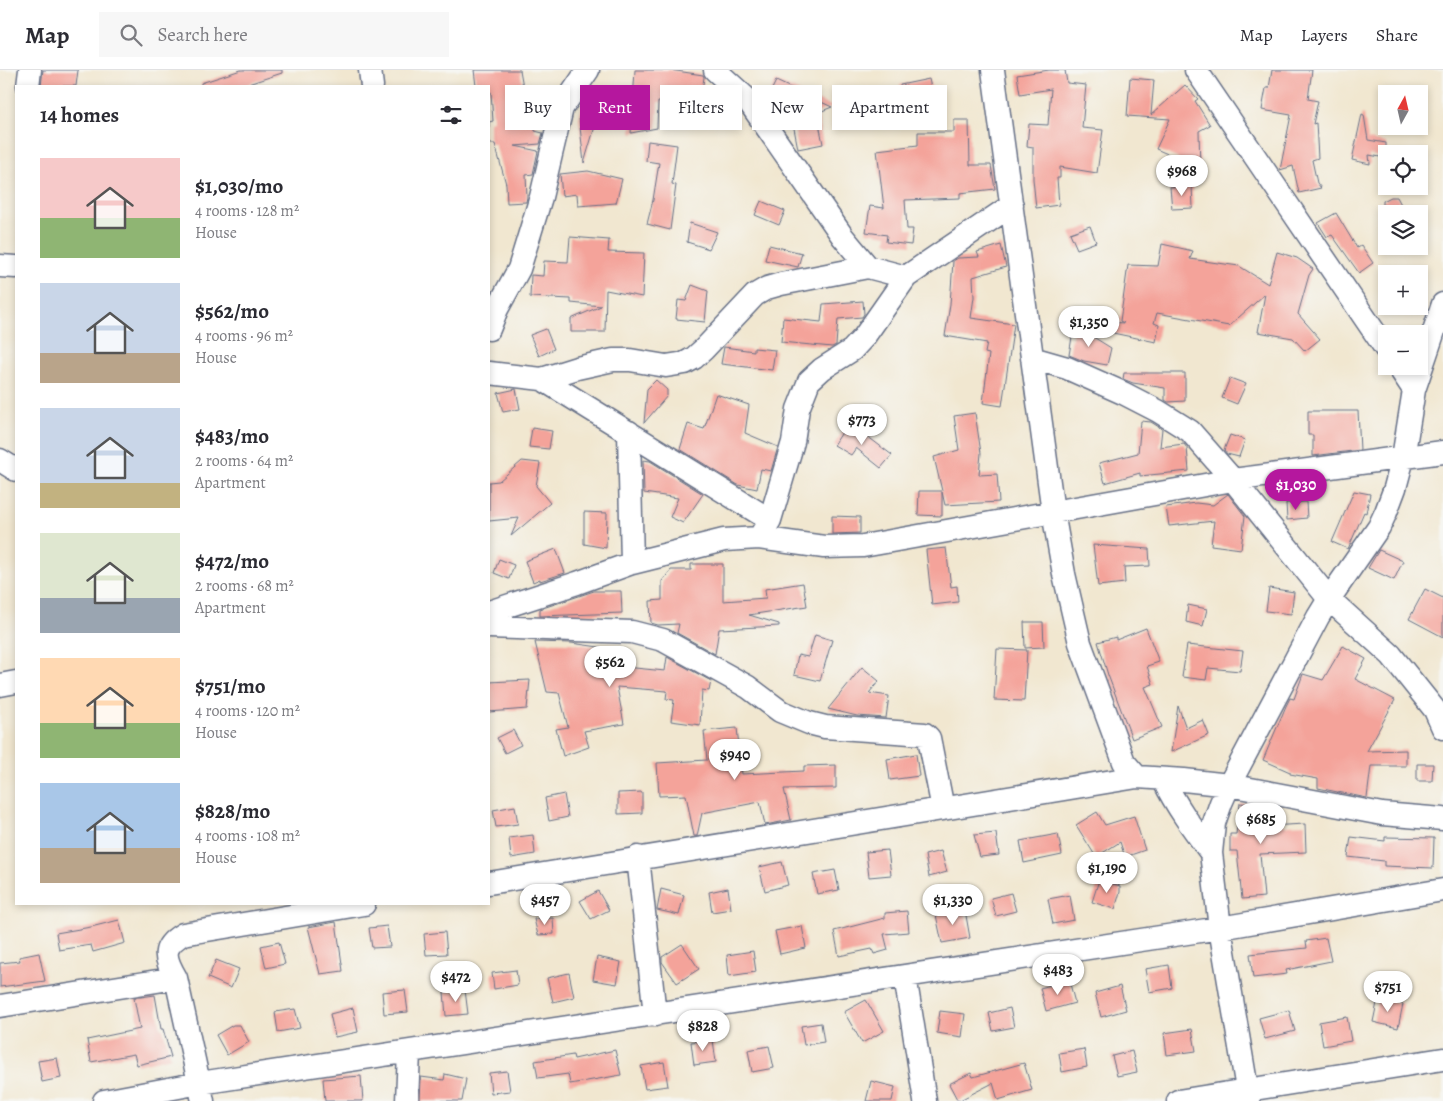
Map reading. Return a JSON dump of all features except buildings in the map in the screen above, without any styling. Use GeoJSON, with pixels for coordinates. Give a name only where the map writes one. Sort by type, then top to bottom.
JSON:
{"type":"FeatureCollection","features":[{"type":"Feature","properties":{"kind":"street"},"geometry":{"type":"LineString","coordinates":[[28,85],[30,70]]}},
{"type":"Feature","properties":{"kind":"street"},"geometry":{"type":"LineString","coordinates":[[370,70],[372,85]]}},
{"type":"Feature","properties":{"kind":"street"},"geometry":{"type":"LineString","coordinates":[[490,326],[497,309],[519,269],[541,197],[562,108],[588,70]]}},
{"type":"Feature","properties":{"kind":"street"},"geometry":{"type":"LineString","coordinates":[[715,70],[747,99],[843,237],[868,267]]}},
{"type":"Feature","properties":{"kind":"street"},"geometry":{"type":"LineString","coordinates":[[993,70],[1053,512],[1064,574],[1080,643],[1120,754],[1137,778]]}},
{"type":"Feature","properties":{"kind":"street"},"geometry":{"type":"LineString","coordinates":[[1196,70],[1378,337]]}},
{"type":"Feature","properties":{"kind":"street"},"geometry":{"type":"LineString","coordinates":[[765,529],[793,442],[798,409],[809,381],[822,369],[852,350],[864,337],[906,277],[1012,205]]}},
{"type":"Feature","properties":{"kind":"street"},"geometry":{"type":"LineString","coordinates":[[0,266],[15,267]]}},
{"type":"Feature","properties":{"kind":"street"},"geometry":{"type":"LineString","coordinates":[[490,374],[542,379],[584,366],[613,360],[630,360],[666,366],[685,363],[704,349],[760,292],[781,284],[868,267],[906,277]]}},
{"type":"Feature","properties":{"kind":"street"},"geometry":{"type":"LineString","coordinates":[[1248,1095],[1220,928],[1211,852],[1214,822],[1229,785],[1329,599],[1382,519],[1395,488],[1403,458],[1414,390],[1443,304]]}},
{"type":"Feature","properties":{"kind":"street"},"geometry":{"type":"LineString","coordinates":[[1032,358],[1067,368],[1158,410],[1190,430],[1329,599],[1391,655],[1435,710],[1443,728]]}},
{"type":"Feature","properties":{"kind":"street"},"geometry":{"type":"LineString","coordinates":[[1404,375],[1414,390]]}},
{"type":"Feature","properties":{"kind":"street"},"geometry":{"type":"LineString","coordinates":[[542,379],[629,432],[765,529],[824,547],[863,546],[1233,480],[1443,452]]}},
{"type":"Feature","properties":{"kind":"street"},"geometry":{"type":"LineString","coordinates":[[629,432],[632,563]]}},
{"type":"Feature","properties":{"kind":"street"},"geometry":{"type":"LineString","coordinates":[[0,460],[15,469]]}},
{"type":"Feature","properties":{"kind":"street"},"geometry":{"type":"LineString","coordinates":[[490,612],[632,563],[765,529]]}},
{"type":"Feature","properties":{"kind":"street"},"geometry":{"type":"LineString","coordinates":[[490,627],[632,632],[663,640],[748,687],[780,711],[808,723],[825,727],[925,734],[929,738],[943,808]]}},
{"type":"Feature","properties":{"kind":"street"},"geometry":{"type":"LineString","coordinates":[[0,684],[15,682]]}},
{"type":"Feature","properties":{"kind":"street"},"geometry":{"type":"LineString","coordinates":[[490,883],[638,857],[1137,778],[1229,785],[1382,814],[1443,819]]}},
{"type":"Feature","properties":{"kind":"street"},"geometry":{"type":"LineString","coordinates":[[1164,779],[1172,798],[1211,852]]}},
{"type":"Feature","properties":{"kind":"street"},"geometry":{"type":"LineString","coordinates":[[638,857],[655,1015]]}},
{"type":"Feature","properties":{"kind":"street"},"geometry":{"type":"LineString","coordinates":[[104,1101],[202,1092],[409,1052],[1220,928],[1443,890]]}},
{"type":"Feature","properties":{"kind":"street"},"geometry":{"type":"LineString","coordinates":[[202,1092],[176,978],[167,961],[167,952],[171,941],[183,934],[250,914],[353,905]]}},
{"type":"Feature","properties":{"kind":"street"},"geometry":{"type":"LineString","coordinates":[[905,976],[925,1101]]}},
{"type":"Feature","properties":{"kind":"street"},"geometry":{"type":"LineString","coordinates":[[0,1006],[176,978]]}},
{"type":"Feature","properties":{"kind":"street"},"geometry":{"type":"LineString","coordinates":[[407,1101],[409,1052]]}},
{"type":"Feature","properties":{"kind":"street"},"geometry":{"type":"LineString","coordinates":[[1178,1101],[1248,1095],[1443,1059]]}}]}
